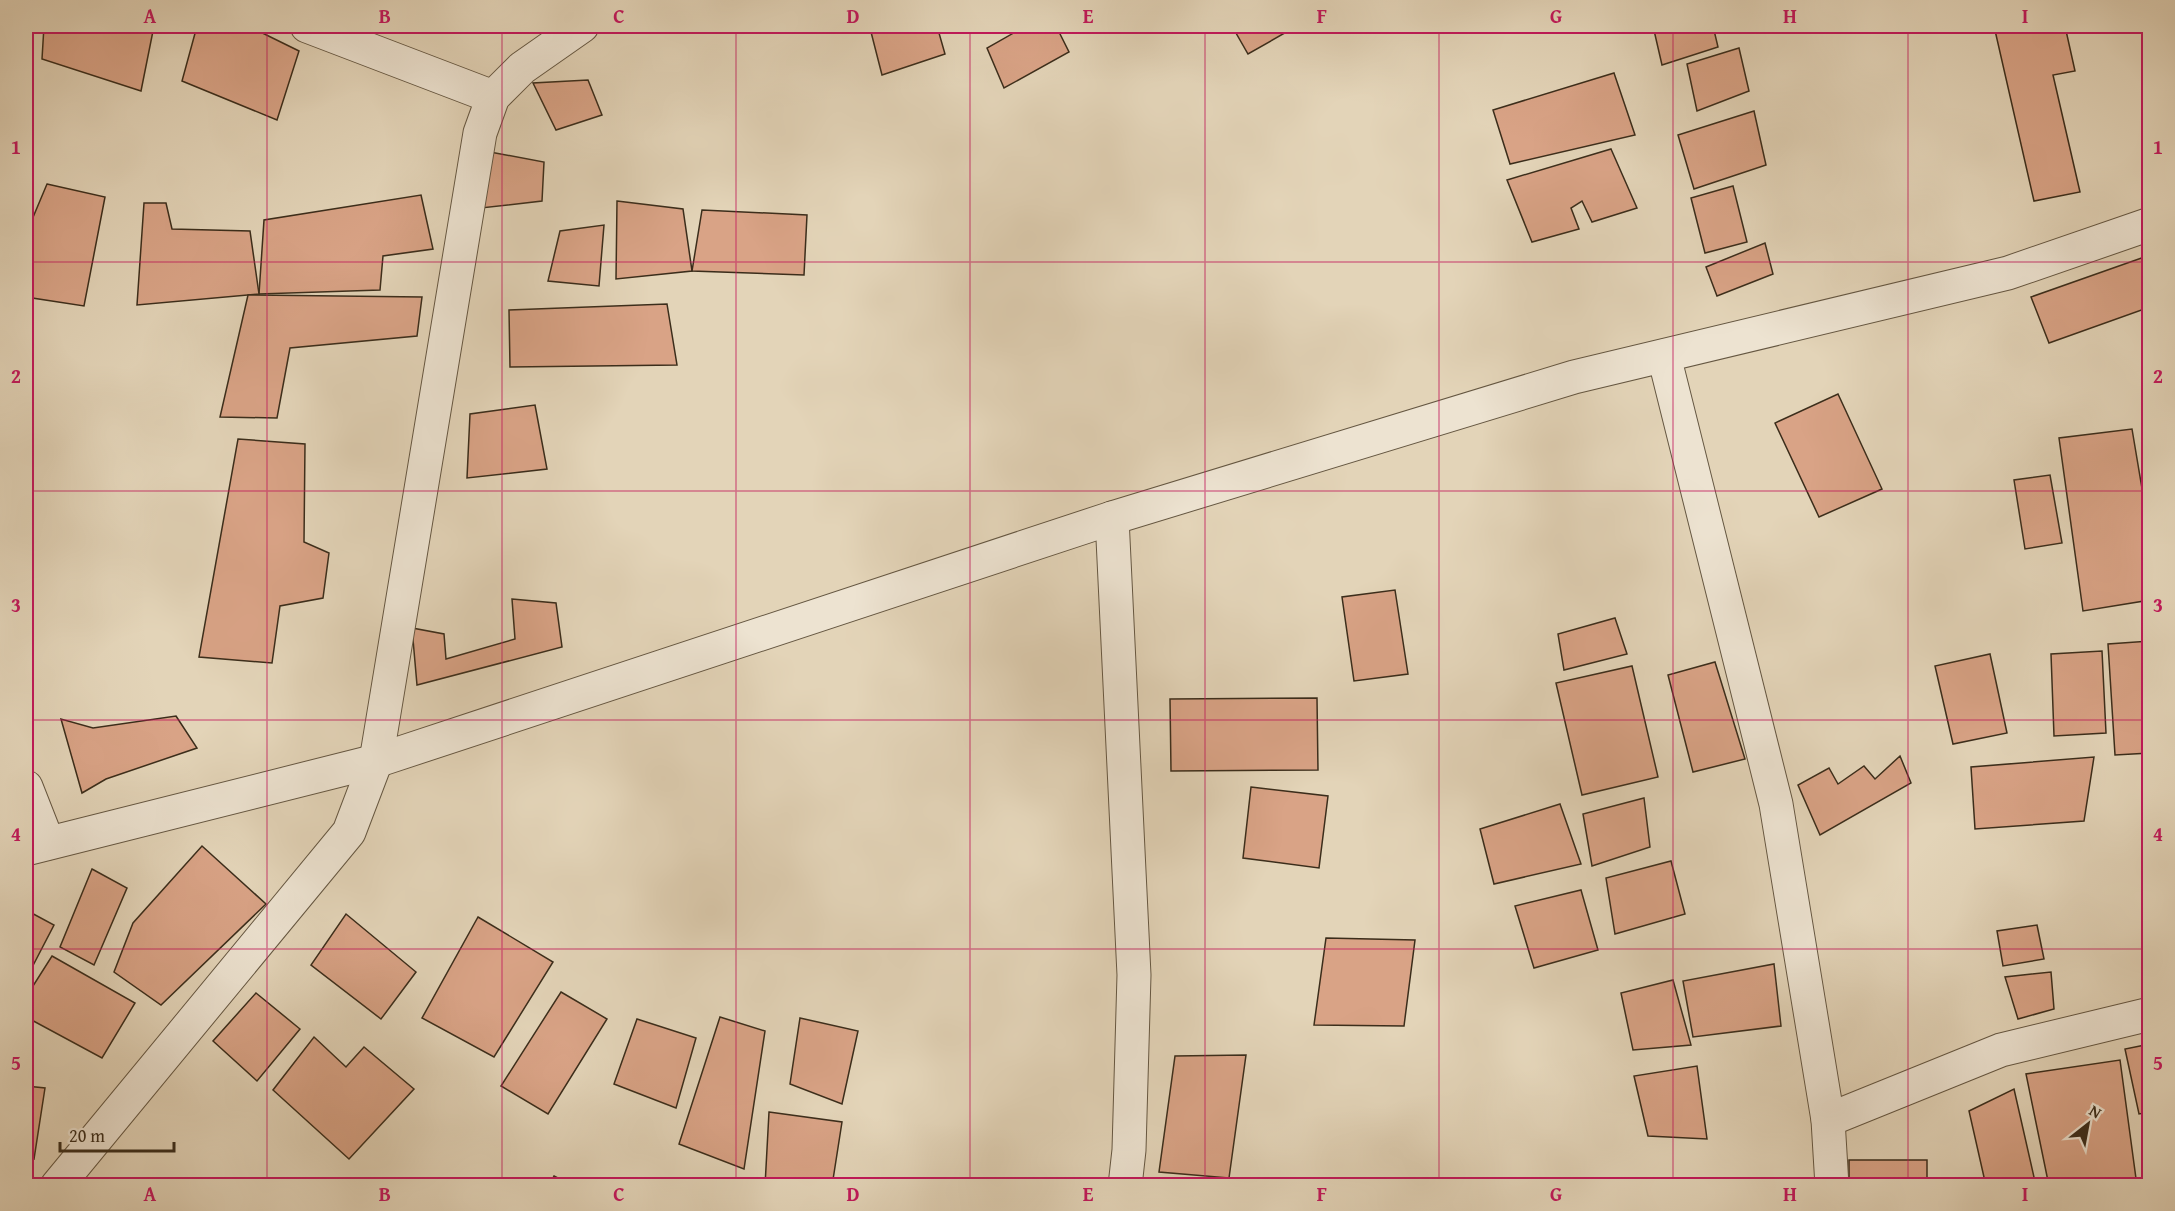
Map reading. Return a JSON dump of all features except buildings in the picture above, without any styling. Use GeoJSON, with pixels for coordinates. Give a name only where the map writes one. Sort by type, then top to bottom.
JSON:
{"type":"FeatureCollection","features":[{"type":"Feature","properties":{"kind":"street"},"geometry":{"type":"LineString","coordinates":[[307,26],[493,97]]}},
{"type":"Feature","properties":{"kind":"street"},"geometry":{"type":"LineString","coordinates":[[57,1185],[348,832],[376,761],[480,133],[493,97],[522,68],[582,26]]}},
{"type":"Feature","properties":{"kind":"street"},"geometry":{"type":"LineString","coordinates":[[26,787],[37,846],[376,761],[1112,518],[1574,377],[2008,273],[2150,224]]}},
{"type":"Feature","properties":{"kind":"street"},"geometry":{"type":"LineString","coordinates":[[1664,356],[1776,804],[1828,1120],[1832,1185]]}},
{"type":"Feature","properties":{"kind":"street"},"geometry":{"type":"LineString","coordinates":[[1112,518],[1134,975],[1129,1150],[1125,1185]]}},
{"type":"Feature","properties":{"kind":"street"},"geometry":{"type":"LineString","coordinates":[[1828,1120],[2001,1050],[2150,1014]]}}]}
